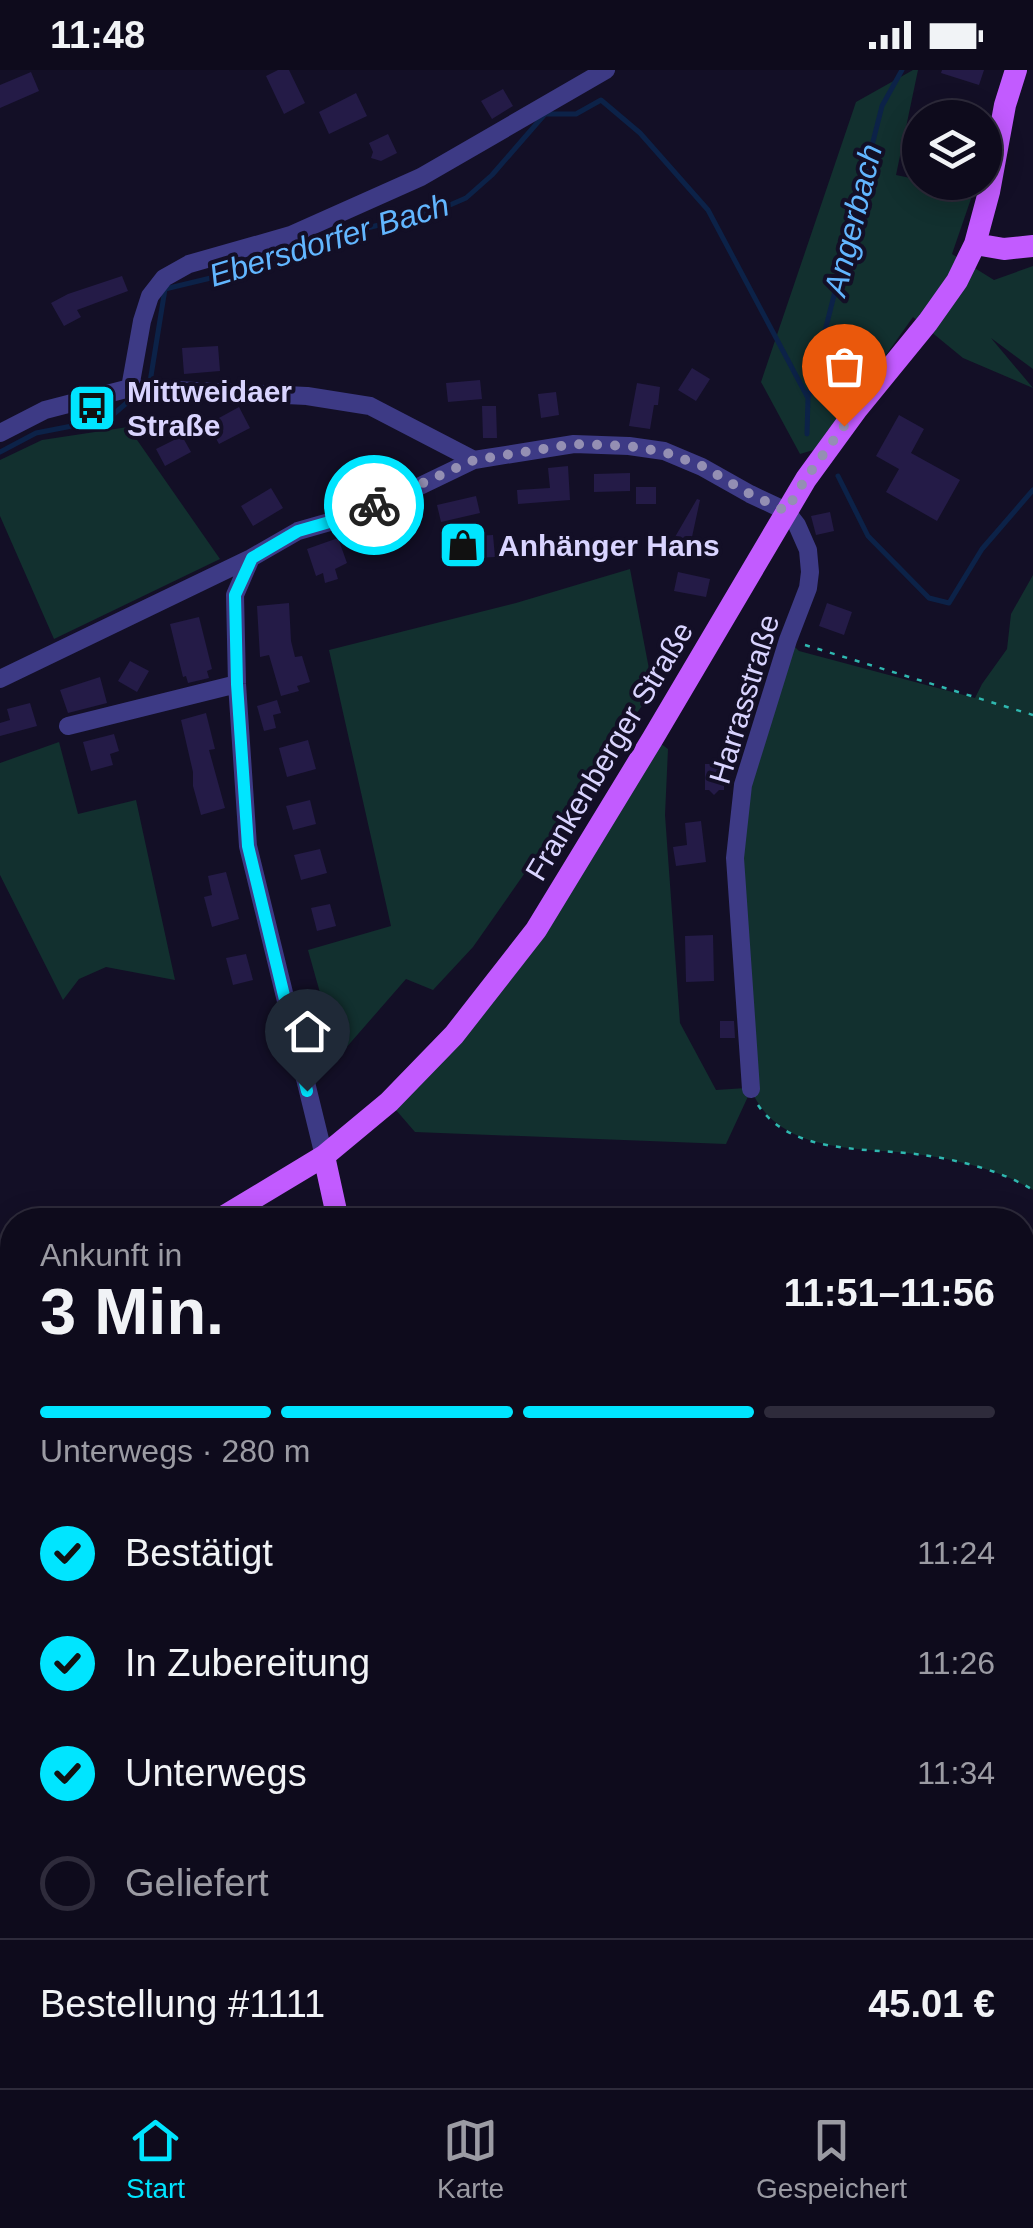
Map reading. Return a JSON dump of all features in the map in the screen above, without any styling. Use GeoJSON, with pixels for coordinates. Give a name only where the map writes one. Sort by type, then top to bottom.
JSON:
{"type":"FeatureCollection","features":[{"type":"Feature","properties":{"kind":"main road","name":"Frankenberger Straße"},"geometry":{"type":"LineString","coordinates":[[238,1208],[324,1156],[389,1102],[454,1035],[536,930],[806,478],[957,281],[976,244],[1016,70]]}},
{"type":"Feature","properties":{"kind":"main road"},"geometry":{"type":"LineString","coordinates":[[976,244],[1004,249],[1033,246]]}},
{"type":"Feature","properties":{"kind":"main road"},"geometry":{"type":"LineString","coordinates":[[324,1156],[335,1208]]}},
{"type":"Feature","properties":{"kind":"street"},"geometry":{"type":"LineString","coordinates":[[130,388],[142,321],[150,296],[164,278],[189,264],[291,234],[421,177],[606,70]]}},
{"type":"Feature","properties":{"kind":"street"},"geometry":{"type":"LineString","coordinates":[[0,434],[45,410],[130,388],[307,396],[370,406],[474,460]]}},
{"type":"Feature","properties":{"kind":"street"},"geometry":{"type":"LineString","coordinates":[[0,679],[252,558],[298,531],[356,512],[474,460],[574,444],[629,446],[664,452],[702,466],[786,511]]}},
{"type":"Feature","properties":{"kind":"street","name":"Harrasstraße"},"geometry":{"type":"LineString","coordinates":[[751,1090],[735,858],[742,785],[808,588],[808,550],[786,511]]}},
{"type":"Feature","properties":{"kind":"street"},"geometry":{"type":"LineString","coordinates":[[252,558],[235,595],[248,846],[324,1156]]}},
{"type":"Feature","properties":{"kind":"street"},"geometry":{"type":"LineString","coordinates":[[68,726],[237,684]]}},
{"type":"Feature","properties":{"kind":"path"},"geometry":{"type":"LineString","coordinates":[[788,640],[1033,716]]}},
{"type":"Feature","properties":{"kind":"path"},"geometry":{"type":"LineString","coordinates":[[751,1090],[760,1109],[806,1140],[844,1148],[924,1155],[976,1167],[1033,1190]]}},
{"type":"Feature","properties":{"kind":"green space"},"geometry":{"type":"Polygon","coordinates":[[[918,70],[912,100],[902,100],[902,146],[896,175],[902,176],[902,200],[971,200],[952,254],[994,280],[1033,266],[1033,369],[991,338],[1033,388],[963,358],[913,317],[820,448],[800,454],[761,382],[856,102],[918,70]]]}},
{"type":"Feature","properties":{"kind":"green space"},"geometry":{"type":"Polygon","coordinates":[[[128,427],[220,559],[54,639],[0,516],[0,460],[42,440],[128,427]]]}},
{"type":"Feature","properties":{"kind":"green space"},"geometry":{"type":"Polygon","coordinates":[[[630,569],[653,690],[473,947],[433,990],[406,979],[338,1057],[308,950],[391,926],[329,650],[516,603],[630,569]]]}},
{"type":"Feature","properties":{"kind":"green space"},"geometry":{"type":"Polygon","coordinates":[[[1033,575],[1033,1190],[994,1172],[951,1160],[803,1138],[765,1112],[751,1090],[726,1144],[415,1132],[389,1102],[454,1035],[653,738],[668,749],[665,815],[680,1023],[716,1090],[746,1088],[735,858],[743,785],[788,640],[799,651],[975,698],[1007,649],[1011,614],[1033,575]]]}},
{"type":"Feature","properties":{"kind":"green space"},"geometry":{"type":"Polygon","coordinates":[[[59,742],[78,814],[136,800],[175,980],[106,967],[79,979],[63,1000],[0,875],[0,763],[59,742]]]}},
{"type":"Feature","properties":{"kind":"building"},"geometry":{"type":"Polygon","coordinates":[[[289,70],[305,103],[284,114],[266,76],[289,70]]]}},
{"type":"Feature","properties":{"kind":"building"},"geometry":{"type":"Polygon","coordinates":[[[984,70],[979,85],[941,73],[984,70]]]}},
{"type":"Feature","properties":{"kind":"building"},"geometry":{"type":"Polygon","coordinates":[[[31,72],[39,91],[0,108],[0,85],[31,72]]]}},
{"type":"Feature","properties":{"kind":"building"},"geometry":{"type":"Polygon","coordinates":[[[503,89],[513,106],[492,119],[481,101],[503,89]]]}},
{"type":"Feature","properties":{"kind":"building"},"geometry":{"type":"Polygon","coordinates":[[[356,93],[367,116],[329,134],[319,112],[356,93]]]}},
{"type":"Feature","properties":{"kind":"building"},"geometry":{"type":"Polygon","coordinates":[[[388,134],[397,153],[381,161],[371,158],[369,143],[388,134]]]}},
{"type":"Feature","properties":{"kind":"building"},"geometry":{"type":"Polygon","coordinates":[[[122,276],[128,291],[77,310],[81,317],[64,326],[51,303],[122,276]]]}},
{"type":"Feature","properties":{"kind":"building"},"geometry":{"type":"Polygon","coordinates":[[[218,346],[220,371],[184,374],[182,348],[218,346]]]}},
{"type":"Feature","properties":{"kind":"building"},"geometry":{"type":"Polygon","coordinates":[[[692,368],[710,379],[696,401],[678,390],[692,368]]]}},
{"type":"Feature","properties":{"kind":"building"},"geometry":{"type":"Polygon","coordinates":[[[480,380],[482,399],[448,402],[446,383],[480,380]]]}},
{"type":"Feature","properties":{"kind":"building"},"geometry":{"type":"Polygon","coordinates":[[[637,383],[660,387],[650,429],[629,426],[637,383]]]}},
{"type":"Feature","properties":{"kind":"building"},"geometry":{"type":"Polygon","coordinates":[[[556,392],[559,415],[541,418],[538,394],[556,392]]]}},
{"type":"Feature","properties":{"kind":"building"},"geometry":{"type":"Polygon","coordinates":[[[482,406],[496,406],[497,438],[483,438],[482,406]]]}},
{"type":"Feature","properties":{"kind":"building"},"geometry":{"type":"Polygon","coordinates":[[[239,407],[250,428],[219,444],[208,424],[239,407]]]}},
{"type":"Feature","properties":{"kind":"building"},"geometry":{"type":"Polygon","coordinates":[[[899,415],[924,429],[911,453],[960,480],[937,521],[886,492],[899,469],[876,456],[899,415]]]}},
{"type":"Feature","properties":{"kind":"building"},"geometry":{"type":"Polygon","coordinates":[[[182,436],[191,452],[165,466],[156,449],[182,436]]]}},
{"type":"Feature","properties":{"kind":"building"},"geometry":{"type":"Polygon","coordinates":[[[568,466],[570,500],[518,504],[517,490],[550,488],[548,468],[568,466]]]}},
{"type":"Feature","properties":{"kind":"building"},"geometry":{"type":"Polygon","coordinates":[[[630,473],[630,491],[594,492],[594,474],[630,473]]]}},
{"type":"Feature","properties":{"kind":"building"},"geometry":{"type":"Polygon","coordinates":[[[636,487],[656,487],[656,504],[636,504],[636,487]]]}},
{"type":"Feature","properties":{"kind":"building"},"geometry":{"type":"Polygon","coordinates":[[[271,488],[283,508],[253,526],[241,506],[271,488]]]}},
{"type":"Feature","properties":{"kind":"building"},"geometry":{"type":"Polygon","coordinates":[[[476,496],[480,513],[441,522],[437,505],[476,496]]]}},
{"type":"Feature","properties":{"kind":"building"},"geometry":{"type":"Polygon","coordinates":[[[697,499],[700,500],[687,560],[671,557],[675,537],[697,499]]]}},
{"type":"Feature","properties":{"kind":"building"},"geometry":{"type":"Polygon","coordinates":[[[400,511],[409,541],[368,548],[365,535],[388,529],[383,515],[400,511]]]}},
{"type":"Feature","properties":{"kind":"building"},"geometry":{"type":"Polygon","coordinates":[[[830,512],[834,531],[816,535],[811,516],[830,512]]]}},
{"type":"Feature","properties":{"kind":"building"},"geometry":{"type":"Polygon","coordinates":[[[493,535],[495,557],[456,559],[455,537],[493,535]]]}},
{"type":"Feature","properties":{"kind":"building"},"geometry":{"type":"Polygon","coordinates":[[[338,538],[347,563],[335,569],[338,579],[325,583],[323,573],[316,576],[307,549],[338,538]]]}},
{"type":"Feature","properties":{"kind":"building"},"geometry":{"type":"Polygon","coordinates":[[[678,572],[710,579],[706,597],[674,591],[678,572]]]}},
{"type":"Feature","properties":{"kind":"building"},"geometry":{"type":"Polygon","coordinates":[[[289,603],[295,657],[302,656],[310,682],[297,686],[299,691],[281,696],[269,655],[260,657],[257,606],[289,603]]]}},
{"type":"Feature","properties":{"kind":"building"},"geometry":{"type":"Polygon","coordinates":[[[827,603],[852,612],[844,635],[819,626],[827,603]]]}},
{"type":"Feature","properties":{"kind":"building"},"geometry":{"type":"Polygon","coordinates":[[[199,617],[212,669],[207,671],[209,678],[188,683],[183,677],[170,624],[199,617]]]}},
{"type":"Feature","properties":{"kind":"building"},"geometry":{"type":"Polygon","coordinates":[[[130,661],[149,671],[137,692],[118,681],[130,661]]]}},
{"type":"Feature","properties":{"kind":"building"},"geometry":{"type":"Polygon","coordinates":[[[100,677],[107,703],[68,713],[60,690],[100,677]]]}},
{"type":"Feature","properties":{"kind":"building"},"geometry":{"type":"Polygon","coordinates":[[[277,700],[281,713],[273,715],[276,728],[264,731],[257,706],[277,700]]]}},
{"type":"Feature","properties":{"kind":"building"},"geometry":{"type":"Polygon","coordinates":[[[30,703],[37,726],[0,736],[0,723],[10,720],[7,709],[30,703]]]}},
{"type":"Feature","properties":{"kind":"building"},"geometry":{"type":"Polygon","coordinates":[[[206,713],[215,749],[209,750],[225,808],[201,815],[181,720],[206,713]]]}},
{"type":"Feature","properties":{"kind":"building"},"geometry":{"type":"Polygon","coordinates":[[[114,734],[119,751],[110,754],[113,765],[91,771],[83,742],[114,734]]]}},
{"type":"Feature","properties":{"kind":"building"},"geometry":{"type":"Polygon","coordinates":[[[308,740],[316,769],[287,777],[279,748],[308,740]]]}},
{"type":"Feature","properties":{"kind":"building"},"geometry":{"type":"Polygon","coordinates":[[[705,764],[724,764],[724,790],[714,795],[705,790],[705,764]]]}},
{"type":"Feature","properties":{"kind":"building"},"geometry":{"type":"Polygon","coordinates":[[[310,800],[316,824],[293,830],[286,806],[310,800]]]}},
{"type":"Feature","properties":{"kind":"building"},"geometry":{"type":"Polygon","coordinates":[[[701,821],[706,862],[676,866],[673,847],[687,845],[685,823],[701,821]]]}},
{"type":"Feature","properties":{"kind":"building"},"geometry":{"type":"Polygon","coordinates":[[[320,849],[327,873],[301,880],[294,855],[320,849]]]}},
{"type":"Feature","properties":{"kind":"building"},"geometry":{"type":"Polygon","coordinates":[[[226,872],[239,919],[212,927],[204,897],[212,895],[208,876],[226,872]]]}},
{"type":"Feature","properties":{"kind":"building"},"geometry":{"type":"Polygon","coordinates":[[[330,904],[336,926],[317,931],[311,908],[330,904]]]}},
{"type":"Feature","properties":{"kind":"building"},"geometry":{"type":"Polygon","coordinates":[[[713,935],[714,981],[686,982],[685,936],[713,935]]]}},
{"type":"Feature","properties":{"kind":"building"},"geometry":{"type":"Polygon","coordinates":[[[246,954],[253,980],[233,985],[226,958],[246,954]]]}},
{"type":"Feature","properties":{"kind":"building"},"geometry":{"type":"Polygon","coordinates":[[[720,1021],[734,1021],[735,1038],[720,1038],[720,1021]]]}},
{"type":"Feature","properties":{"kind":"waterway","name":"Angerbach"},"geometry":{"type":"LineString","coordinates":[[807,434],[808,398],[882,106],[902,70]]}},
{"type":"Feature","properties":{"kind":"waterway","name":"Ebersdorfer Bach"},"geometry":{"type":"LineString","coordinates":[[150,382],[165,289],[298,257],[310,242],[436,211],[466,198],[492,175],[545,114],[576,114],[601,100],[640,133],[708,210],[808,398]]}},
{"type":"Feature","properties":{"kind":"waterway","name":"Ebersdorfer Bach"},"geometry":{"type":"LineString","coordinates":[[0,452],[36,433],[108,419],[130,400]]}},
{"type":"Feature","properties":{"kind":"waterway","name":"Angerbach"},"geometry":{"type":"LineString","coordinates":[[838,476],[868,536],[929,598],[949,603],[982,549],[1033,490]]}},
{"type":"Feature","properties":{"kind":"way so far"},"geometry":{"type":"LineString","coordinates":[[374,505],[474,460],[574,444],[664,452],[702,466],[786,511],[844,426]]}},
{"type":"Feature","properties":{"kind":"place","name":"Mittweidaer Straße"},"geometry":{"type":"Point","coordinates":[92,408]}},
{"type":"Feature","properties":{"kind":"place","name":"Anhänger Hans"},"geometry":{"type":"Point","coordinates":[463,545]}},
{"type":"Feature","properties":{"kind":"route"},"geometry":{"type":"LineString","coordinates":[[307,1091],[248,846],[235,595],[252,558],[298,531],[374,505]]}}]}
